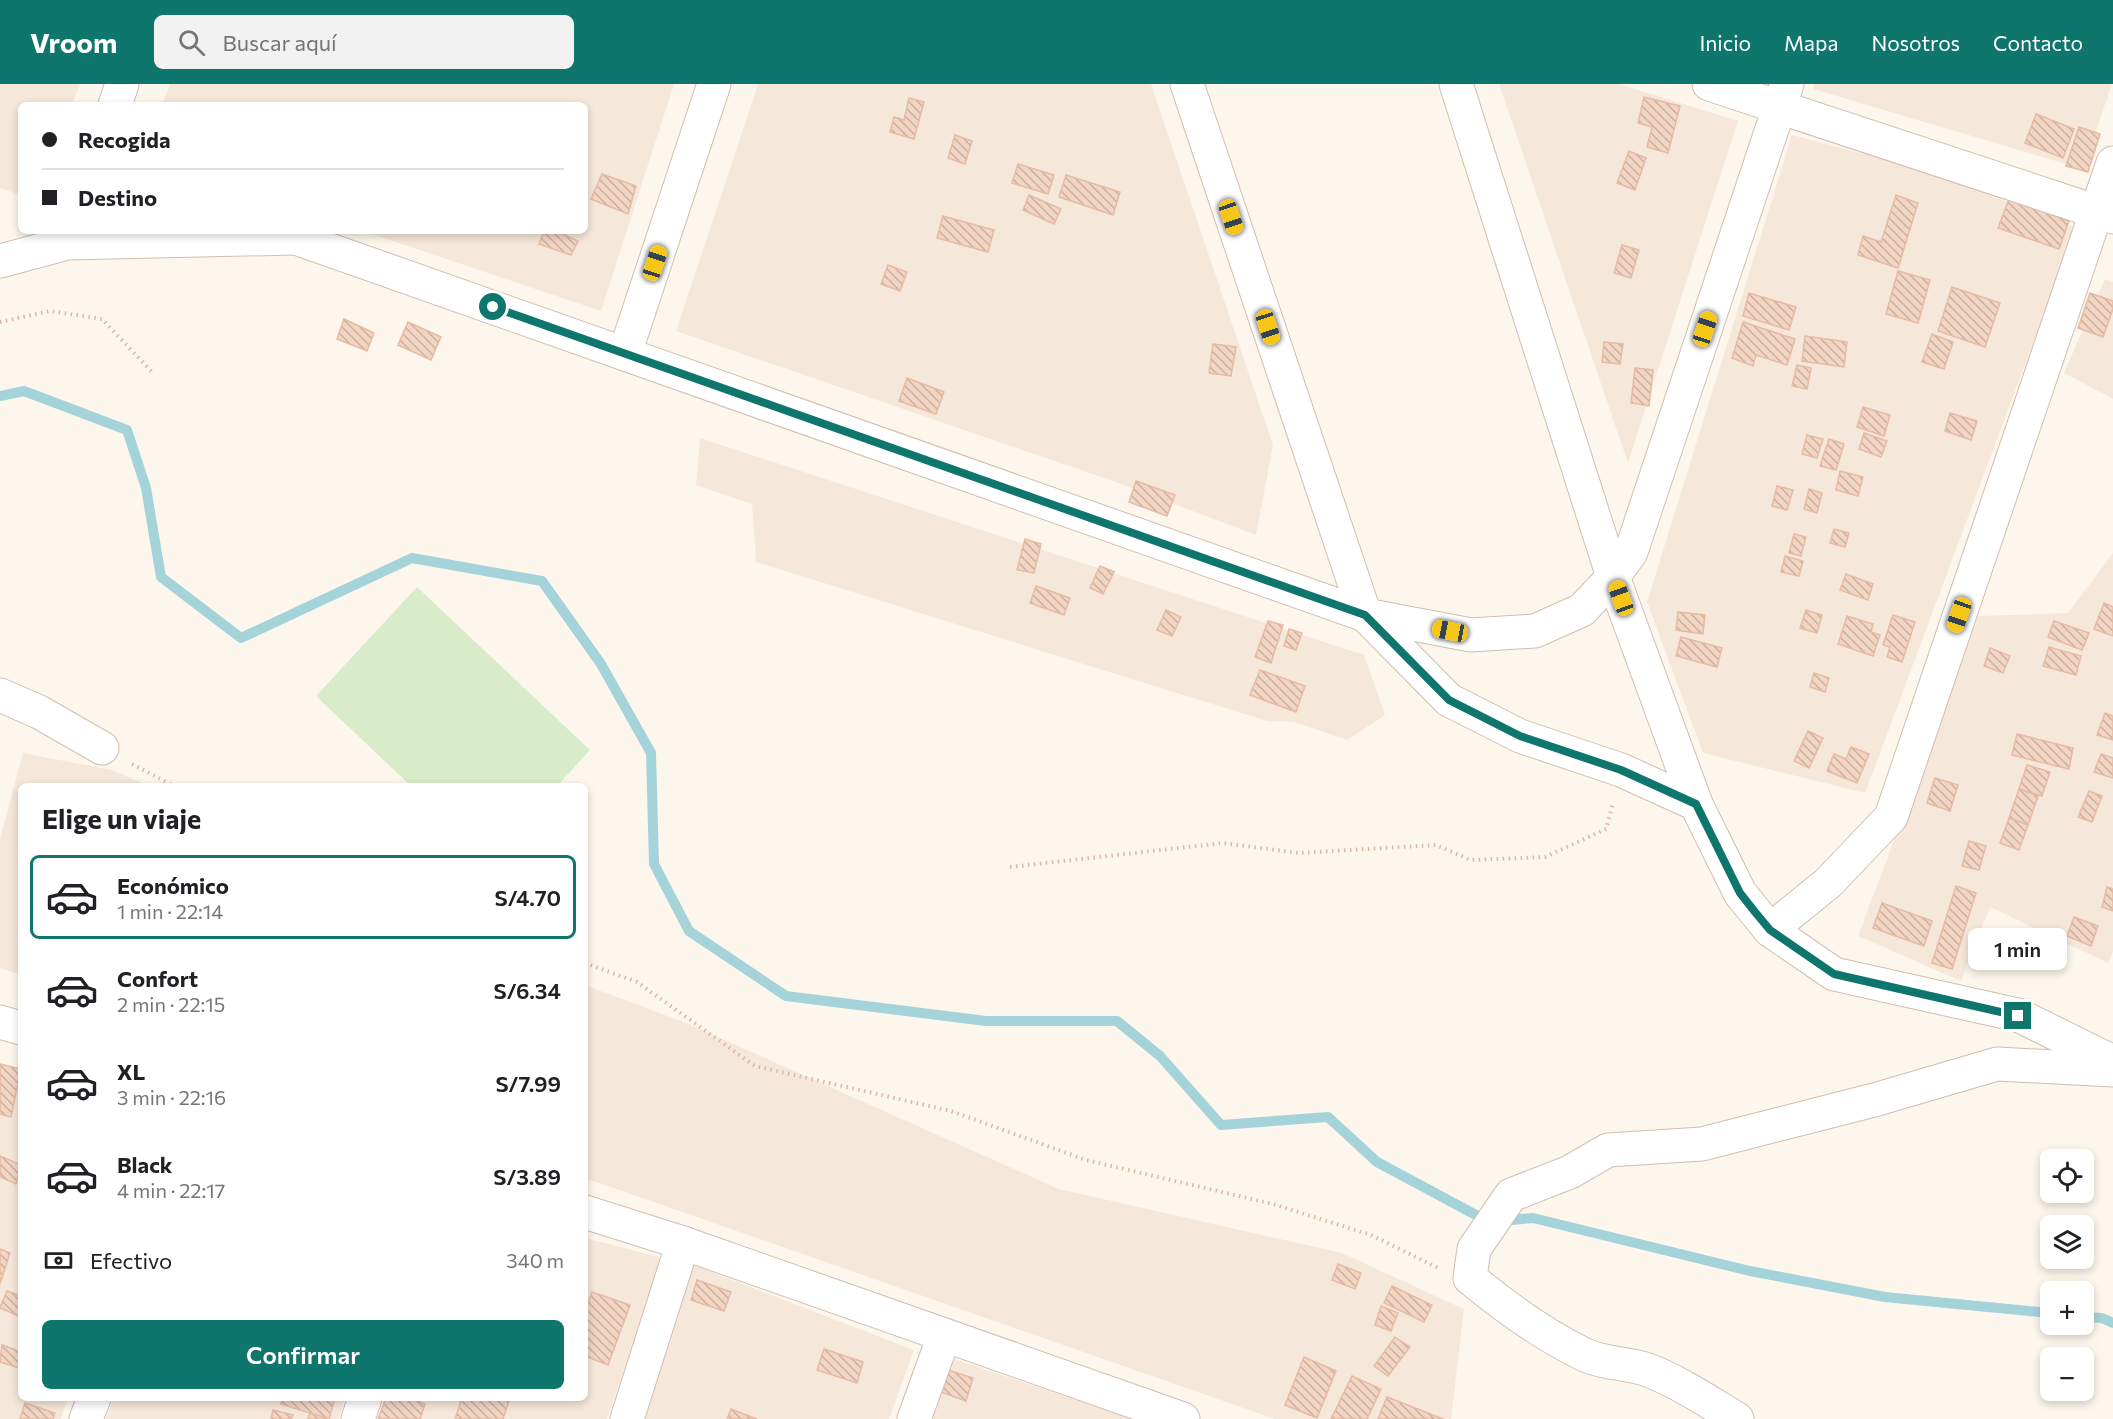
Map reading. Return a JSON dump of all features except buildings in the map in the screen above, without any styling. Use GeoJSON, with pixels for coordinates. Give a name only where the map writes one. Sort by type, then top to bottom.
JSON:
{"type":"FeatureCollection","features":[{"type":"Feature","properties":{"kind":"street"},"geometry":{"type":"LineString","coordinates":[[116,102],[122,84]]}},
{"type":"Feature","properties":{"kind":"street"},"geometry":{"type":"LineString","coordinates":[[625,353],[714,84]]}},
{"type":"Feature","properties":{"kind":"street"},"geometry":{"type":"LineString","coordinates":[[1187,84],[1365,615],[1449,700],[1520,736],[1621,770],[1696,804]]}},
{"type":"Feature","properties":{"kind":"street"},"geometry":{"type":"LineString","coordinates":[[1456,84],[1613,577],[1696,804],[1740,893],[1770,930],[1834,974],[2018,1016],[2113,1062]]}},
{"type":"Feature","properties":{"kind":"street"},"geometry":{"type":"LineString","coordinates":[[1709,84],[1783,95],[2105,215]]}},
{"type":"Feature","properties":{"kind":"street"},"geometry":{"type":"LineString","coordinates":[[0,261],[69,237],[286,235],[1365,615],[1471,635],[1535,631],[1582,610],[1613,577],[1631,552],[1783,95]]}},
{"type":"Feature","properties":{"kind":"street"},"geometry":{"type":"LineString","coordinates":[[1770,930],[1828,883],[1891,817],[2105,215],[2113,163]]}},
{"type":"Feature","properties":{"kind":"street"},"geometry":{"type":"LineString","coordinates":[[0,695],[39,712],[102,748]]}},
{"type":"Feature","properties":{"kind":"street"},"geometry":{"type":"LineString","coordinates":[[0,1022],[18,1027]]}},
{"type":"Feature","properties":{"kind":"street"},"geometry":{"type":"LineString","coordinates":[[1737,1419],[1701,1397],[1648,1371],[1588,1356],[1554,1339],[1521,1319],[1470,1278],[1474,1249],[1511,1195],[1570,1172],[1608,1150],[1702,1144],[1874,1100],[1997,1064],[2113,1070]]}},
{"type":"Feature","properties":{"kind":"street"},"geometry":{"type":"LineString","coordinates":[[588,1213],[1183,1419]]}},
{"type":"Feature","properties":{"kind":"street"},"geometry":{"type":"LineString","coordinates":[[627,1419],[683,1244]]}},
{"type":"Feature","properties":{"kind":"street"},"geometry":{"type":"LineString","coordinates":[[914,1419],[944,1336]]}},
{"type":"Feature","properties":{"kind":"street"},"geometry":{"type":"LineString","coordinates":[[86,1419],[93,1401]]}},
{"type":"Feature","properties":{"kind":"street"},"geometry":{"type":"LineString","coordinates":[[358,1419],[364,1401]]}},
{"type":"Feature","properties":{"kind":"path"},"geometry":{"type":"LineString","coordinates":[[0,322],[50,311],[102,319],[153,373]]}},
{"type":"Feature","properties":{"kind":"path"},"geometry":{"type":"LineString","coordinates":[[102,748],[168,783]]}},
{"type":"Feature","properties":{"kind":"path"},"geometry":{"type":"LineString","coordinates":[[1010,867],[1222,843],[1298,853],[1436,845],[1471,860],[1545,857],[1606,830],[1621,770]]}},
{"type":"Feature","properties":{"kind":"path"},"geometry":{"type":"LineString","coordinates":[[588,964],[637,982],[755,1066],[951,1111],[1086,1160],[1273,1204],[1371,1235],[1440,1269],[1470,1278]]}},
{"type":"Feature","properties":{"kind":"shaded area"},"geometry":{"type":"Polygon","coordinates":[[[0,84],[80,84],[73,102],[18,102],[18,194],[0,188],[0,84]]]}},
{"type":"Feature","properties":{"kind":"shaded area"},"geometry":{"type":"Polygon","coordinates":[[[170,84],[674,84],[601,311],[372,234],[588,234],[588,102],[163,102],[170,84]]]}},
{"type":"Feature","properties":{"kind":"shaded area"},"geometry":{"type":"Polygon","coordinates":[[[758,84],[1151,84],[1273,445],[1256,535],[1113,481],[676,331],[758,84]]]}},
{"type":"Feature","properties":{"kind":"shaded area"},"geometry":{"type":"Polygon","coordinates":[[[1499,84],[1619,84],[1738,121],[1628,463],[1499,84]]]}},
{"type":"Feature","properties":{"kind":"shaded area"},"geometry":{"type":"Polygon","coordinates":[[[1815,84],[2112,84],[2083,169],[1813,89],[1815,84]]]}},
{"type":"Feature","properties":{"kind":"shaded area"},"geometry":{"type":"Polygon","coordinates":[[[1792,135],[1917,168],[2076,228],[1865,793],[1703,753],[1647,602],[1792,135]]]}},
{"type":"Feature","properties":{"kind":"shaded area"},"geometry":{"type":"Polygon","coordinates":[[[2105,279],[2113,282],[2113,399],[2064,373],[2105,279]]]}},
{"type":"Feature","properties":{"kind":"shaded area"},"geometry":{"type":"Polygon","coordinates":[[[700,438],[1364,655],[1385,715],[1347,740],[1295,722],[1267,721],[756,562],[752,504],[696,485],[700,438]]]}},
{"type":"Feature","properties":{"kind":"shaded area"},"geometry":{"type":"Polygon","coordinates":[[[2113,553],[2113,951],[2108,963],[1990,907],[1961,981],[1858,936],[1978,616],[2068,613],[2113,553]]]}},
{"type":"Feature","properties":{"kind":"shaded area"},"geometry":{"type":"Polygon","coordinates":[[[23,753],[112,770],[143,783],[18,783],[18,974],[0,968],[0,839],[23,753]]]}},
{"type":"Feature","properties":{"kind":"shaded area"},"geometry":{"type":"Polygon","coordinates":[[[588,986],[691,1025],[1059,1189],[1342,1253],[1464,1309],[1451,1419],[1275,1419],[588,1179],[588,986]]]}},
{"type":"Feature","properties":{"kind":"shaded area"},"geometry":{"type":"Polygon","coordinates":[[[0,1065],[18,1070],[18,1401],[67,1401],[61,1419],[0,1419],[0,1065]]]}},
{"type":"Feature","properties":{"kind":"shaded area"},"geometry":{"type":"Polygon","coordinates":[[[588,1239],[663,1258],[607,1419],[382,1419],[388,1401],[588,1401],[588,1239]]]}},
{"type":"Feature","properties":{"kind":"shaded area"},"geometry":{"type":"Polygon","coordinates":[[[693,1265],[914,1350],[889,1419],[644,1419],[693,1265]]]}},
{"type":"Feature","properties":{"kind":"shaded area"},"geometry":{"type":"Polygon","coordinates":[[[951,1358],[1132,1419],[931,1419],[951,1358]]]}},
{"type":"Feature","properties":{"kind":"shaded area"},"geometry":{"type":"Polygon","coordinates":[[[113,1401],[344,1401],[339,1419],[106,1419],[113,1401]]]}},
{"type":"Feature","properties":{"kind":"green space"},"geometry":{"type":"Polygon","coordinates":[[[417,587],[590,750],[560,783],[408,783],[316,696],[417,587]]]}},
{"type":"Feature","properties":{"kind":"waterway"},"geometry":{"type":"LineString","coordinates":[[0,396],[24,391],[127,430],[146,488],[161,577],[241,638],[412,558],[542,581],[601,664],[651,753],[654,864],[689,931],[786,996],[986,1021],[1117,1021],[1160,1056],[1221,1125],[1328,1117],[1377,1162],[1489,1222],[1533,1218],[1750,1271],[1885,1297],[2040,1312]]}},
{"type":"Feature","properties":{"kind":"waterway"},"geometry":{"type":"LineString","coordinates":[[2094,1318],[2113,1323]]}},
{"type":"Feature","properties":{"kind":"route"},"geometry":{"type":"LineString","coordinates":[[493,307],[1365,615],[1449,700],[1520,736],[1621,770],[1696,804],[1740,893],[1755,912],[1770,930],[1834,974],[2018,1016]]}}]}
